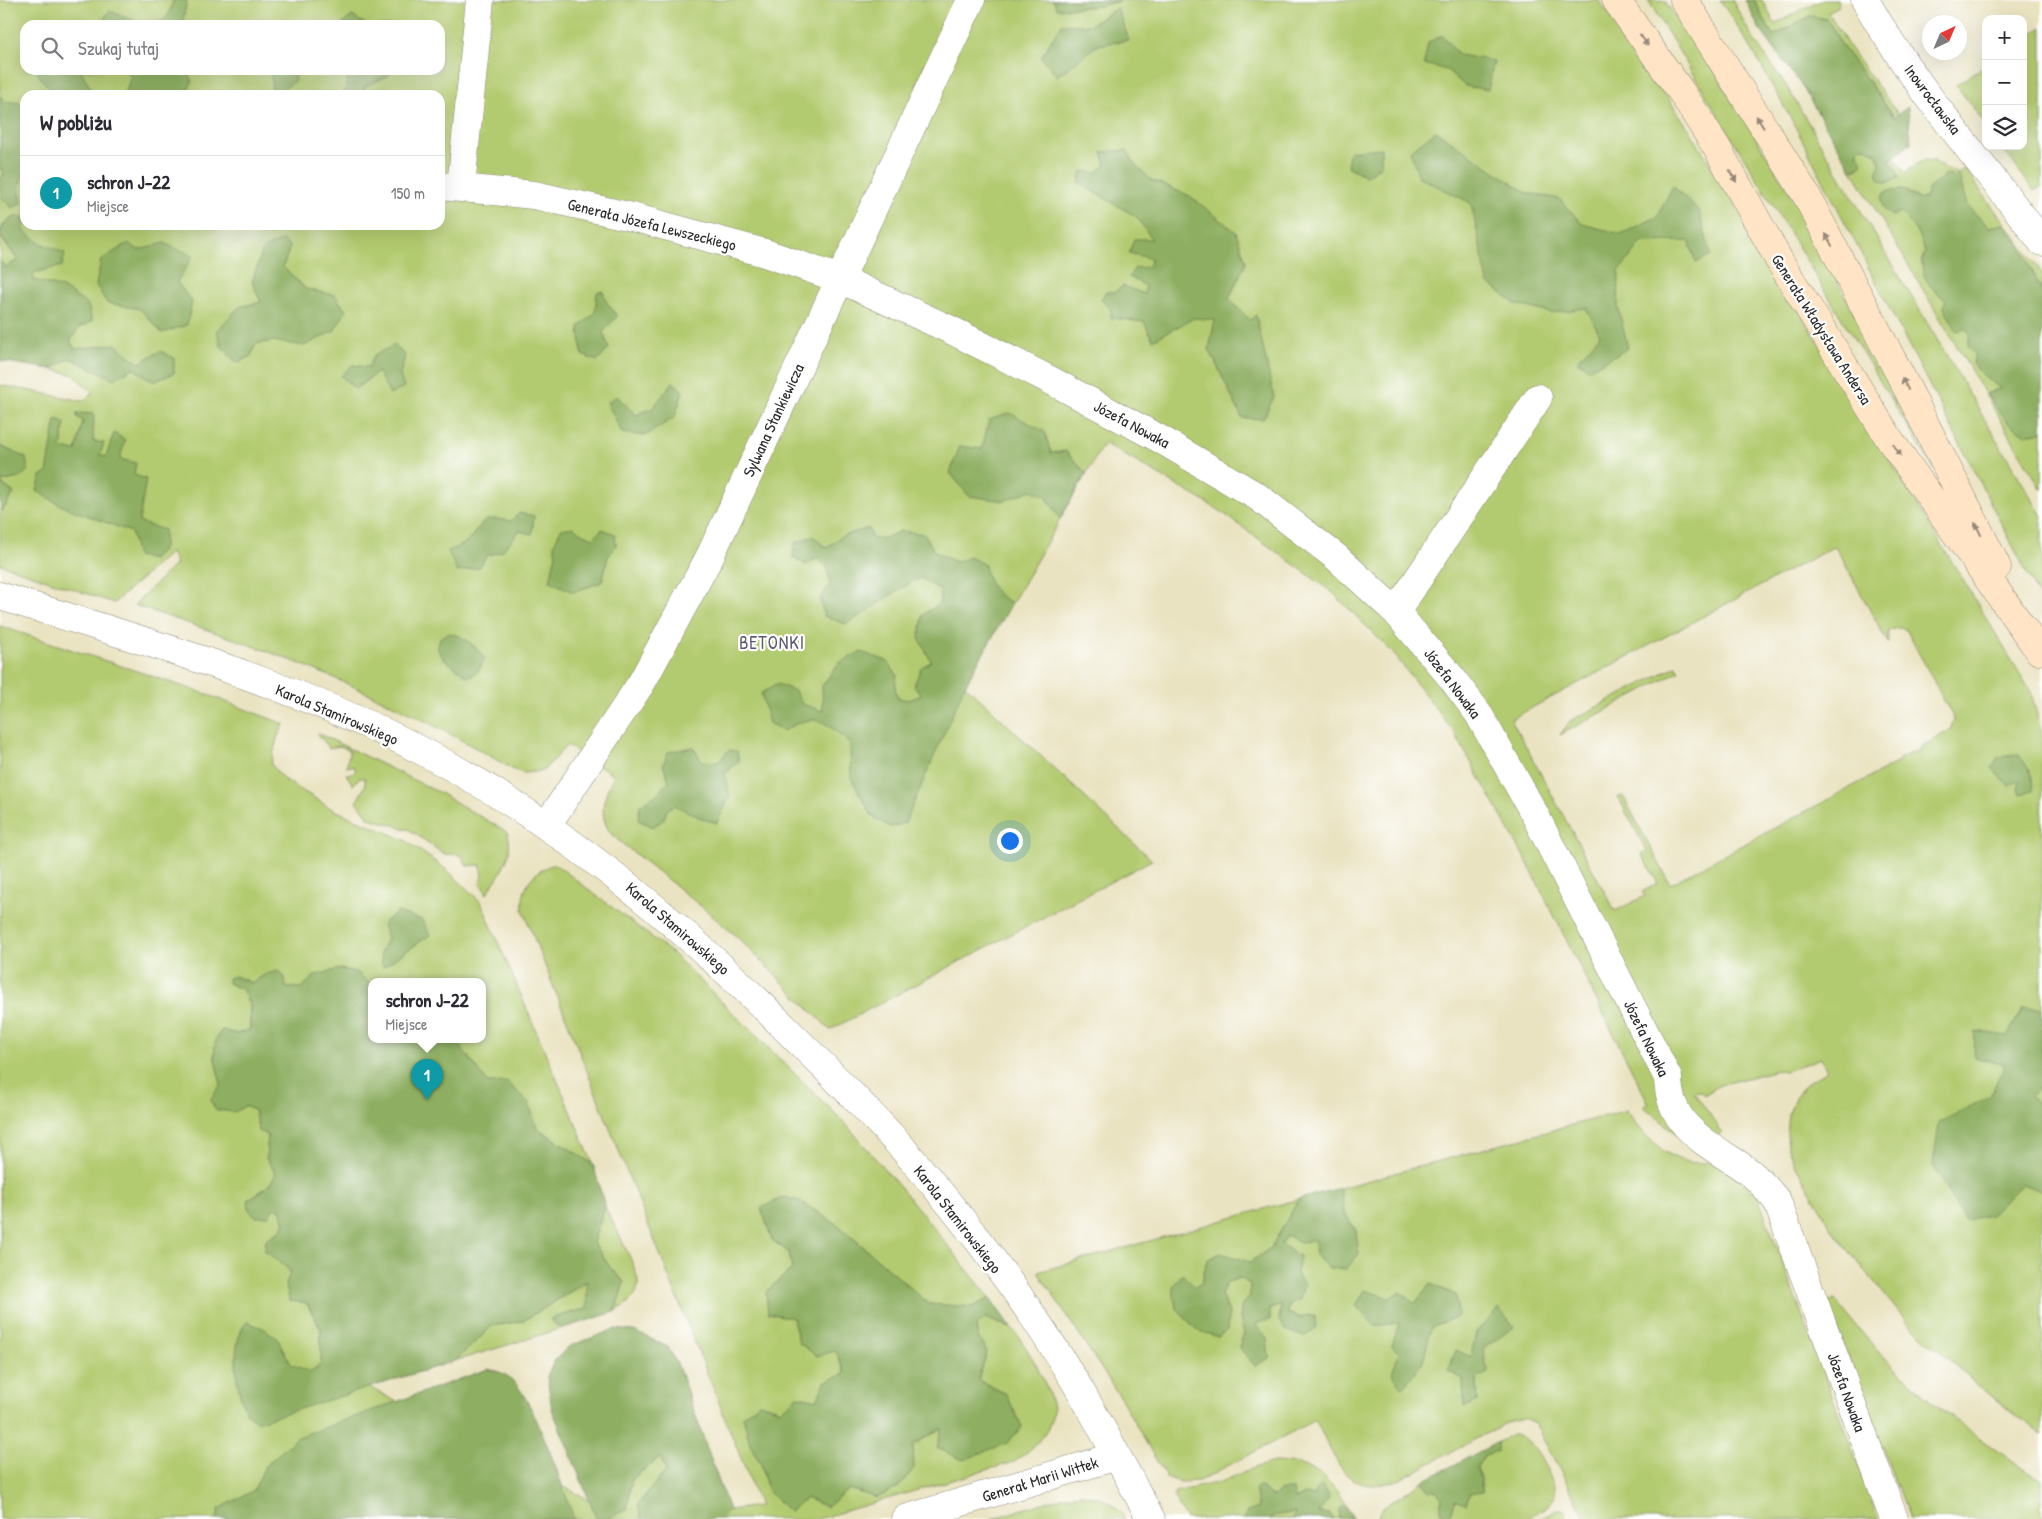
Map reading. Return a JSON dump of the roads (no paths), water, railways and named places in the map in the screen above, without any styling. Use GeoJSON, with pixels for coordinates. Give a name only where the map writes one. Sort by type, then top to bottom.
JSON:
{"type":"FeatureCollection","features":[{"type":"Feature","properties":{"kind":"main road","name":"Generała Władysława Andersa"},"geometry":{"type":"LineString","coordinates":[[1616,0],[1682,93],[1718,148],[1779,260],[1890,440],[2040,653]]}},
{"type":"Feature","properties":{"kind":"main road","name":"Generała Władysława Andersa"},"geometry":{"type":"LineString","coordinates":[[1684,0],[1805,193],[1908,390],[2040,653]]}},
{"type":"Feature","properties":{"kind":"street","name":"Generała Józefa Lewszeckiego"},"geometry":{"type":"LineString","coordinates":[[480,0],[450,186],[534,195],[632,217],[765,253],[840,279]]}},
{"type":"Feature","properties":{"kind":"street","name":"Sylwana Stankiewicza"},"geometry":{"type":"LineString","coordinates":[[547,825],[642,682],[710,556],[971,0]]}},
{"type":"Feature","properties":{"kind":"street","name":"Inowrocławska"},"geometry":{"type":"LineString","coordinates":[[1865,0],[1892,44],[1921,84],[2042,242]]}},
{"type":"Feature","properties":{"kind":"street","name":"Józefa Nowaka"},"geometry":{"type":"LineString","coordinates":[[840,279],[951,330],[1052,381],[1160,439],[1258,497],[1336,557],[1396,612],[1451,677],[1478,713],[1500,751],[1534,813],[1668,1078],[1672,1105],[1683,1121],[1704,1144],[1748,1171],[1777,1201],[1894,1519]]}},
{"type":"Feature","properties":{"kind":"street"},"geometry":{"type":"LineString","coordinates":[[1396,612],[1538,398]]}},
{"type":"Feature","properties":{"kind":"street","name":"Karola Stamirowskiego"},"geometry":{"type":"LineString","coordinates":[[0,596],[237,673],[336,712],[424,752],[547,825],[636,891],[728,971],[904,1151],[958,1217],[1022,1303],[1077,1384],[1151,1519]]}},
{"type":"Feature","properties":{"kind":"street","name":"Generał Marii Wittek"},"geometry":{"type":"LineString","coordinates":[[905,1519],[1118,1456]]}},
{"type":"Feature","properties":{"kind":"place","name":"schron J-22"},"geometry":{"type":"Point","coordinates":[427,1100]}},
{"type":"Feature","properties":{"kind":"district","name":"BETONKI"},"geometry":{"type":"Point","coordinates":[772,643]}}]}
